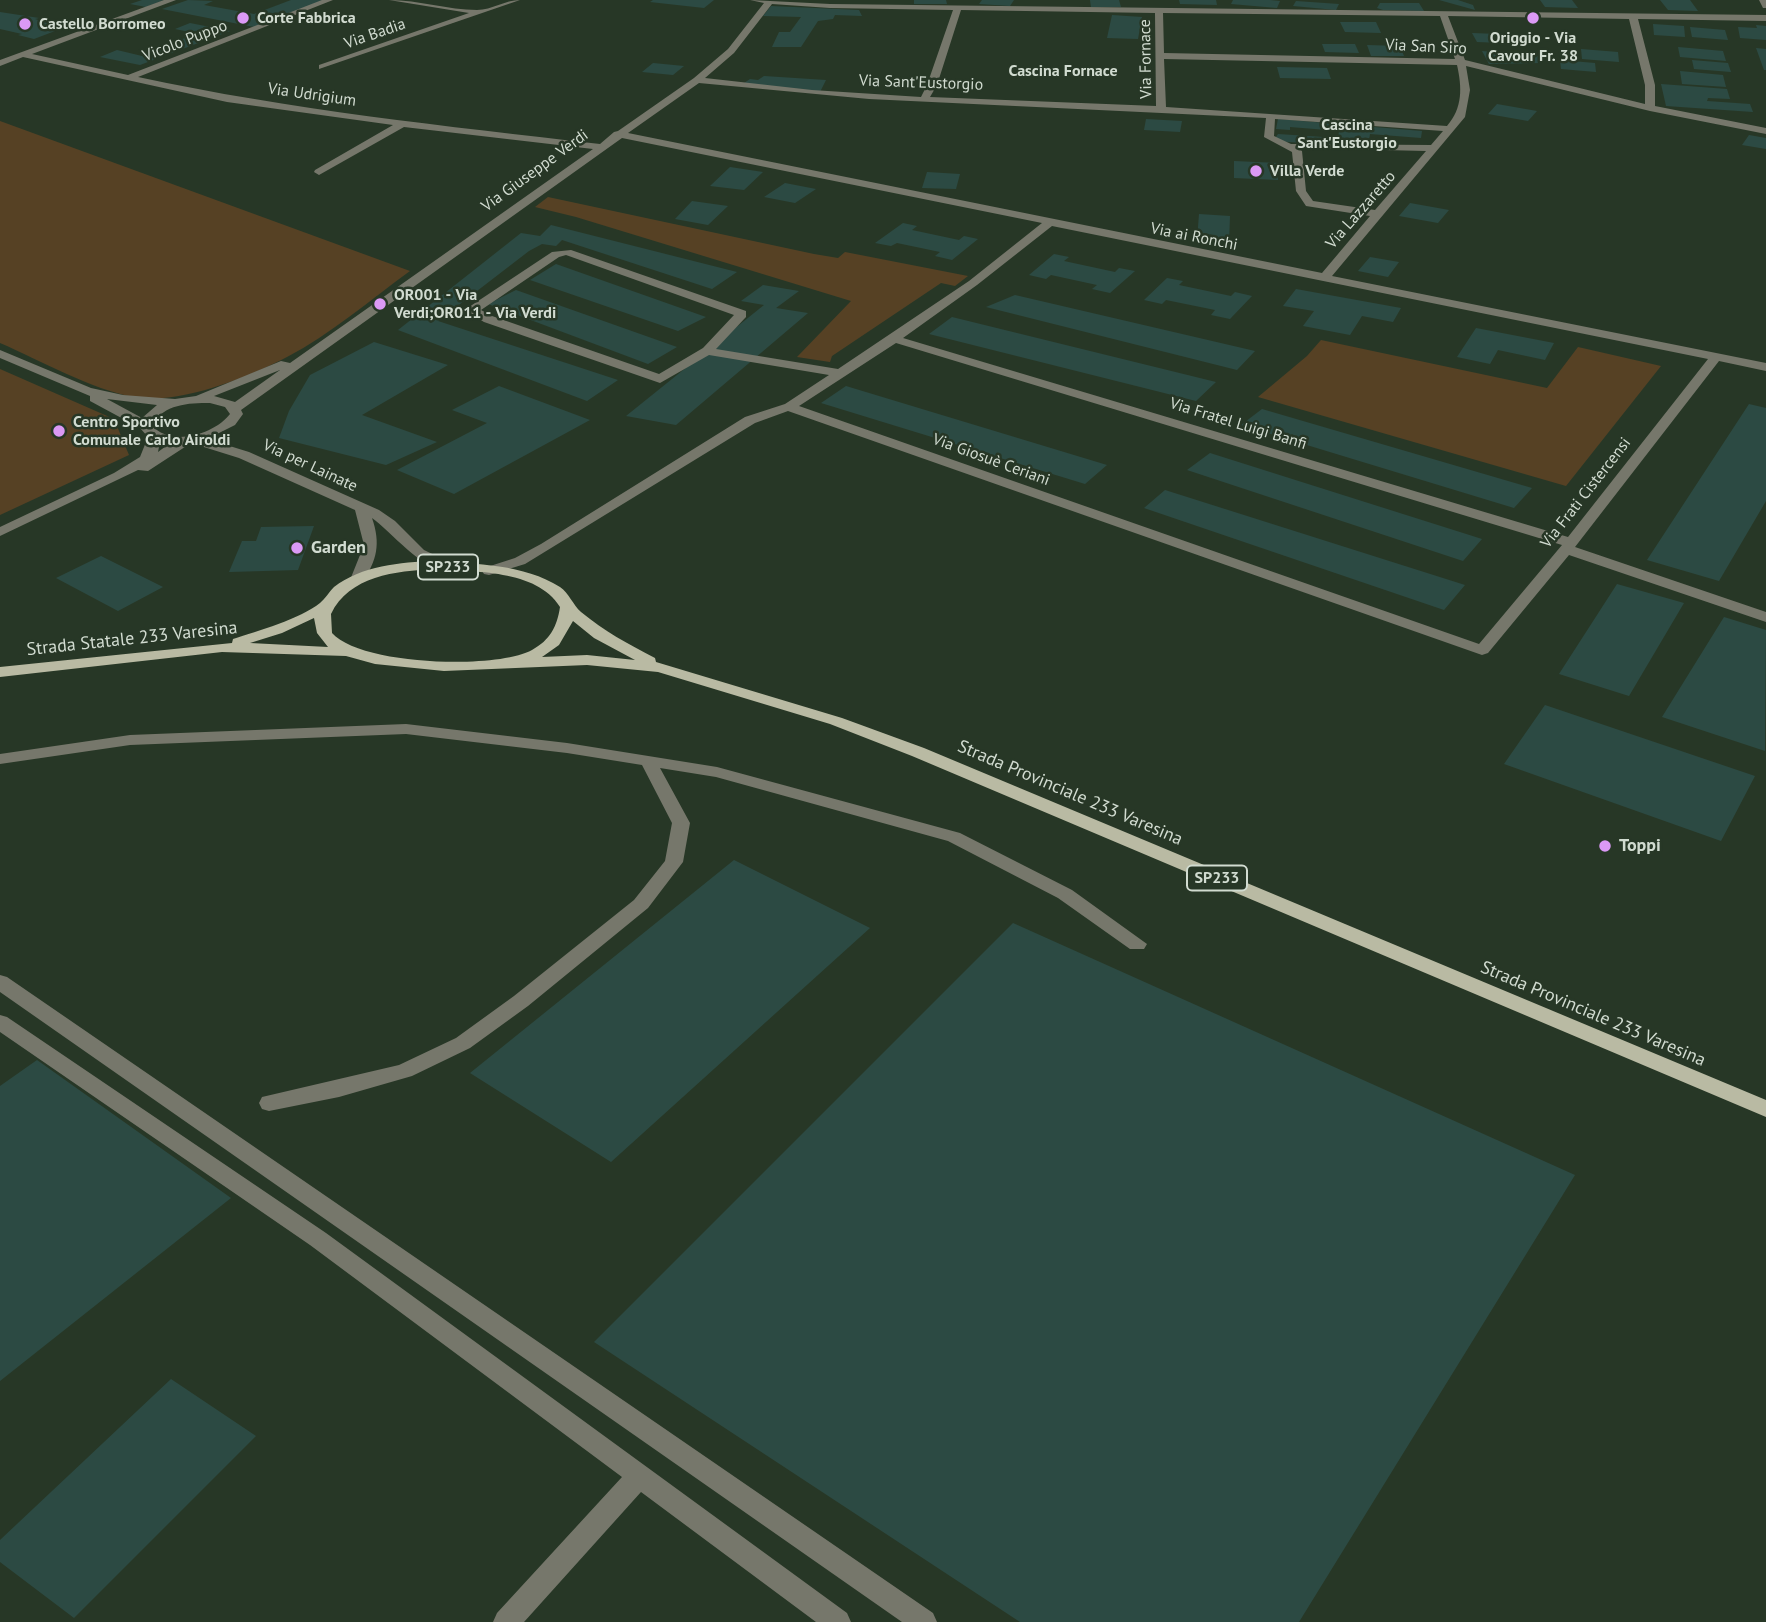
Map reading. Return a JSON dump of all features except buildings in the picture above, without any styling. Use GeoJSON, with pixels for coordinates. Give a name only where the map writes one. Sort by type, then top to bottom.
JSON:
{"type":"FeatureCollection","features":[{"type":"Feature","properties":{"kind":"main road","name":"SP233"},"geometry":{"type":"LineString","coordinates":[[222,647],[277,630],[326,606],[339,592],[357,580],[395,568],[422,565],[489,571],[540,581],[554,588],[568,608],[599,635],[660,667]]}},
{"type":"Feature","properties":{"kind":"main road"},"geometry":{"type":"LineString","coordinates":[[326,606],[322,615],[323,629],[333,642],[351,653]]}},
{"type":"Feature","properties":{"kind":"main road","name":"SP233"},"geometry":{"type":"LineString","coordinates":[[508,663],[529,656],[554,640],[566,624],[568,608]]}},
{"type":"Feature","properties":{"kind":"main road","name":"Strada Statale 233 Varesina"},"geometry":{"type":"LineString","coordinates":[[0,672],[222,647],[314,649],[351,653]]}},
{"type":"Feature","properties":{"kind":"main road","name":"SP233"},"geometry":{"type":"LineString","coordinates":[[351,653],[449,667],[586,660],[660,667]]}},
{"type":"Feature","properties":{"kind":"main road","name":"Strada Provinciale 233 Varesina"},"geometry":{"type":"LineString","coordinates":[[660,667],[835,721],[918,752],[1766,1109]]}},
{"type":"Feature","properties":{"kind":"street"},"geometry":{"type":"LineString","coordinates":[[0,63],[173,0]]}},
{"type":"Feature","properties":{"kind":"street","name":"Vicolo Puppo"},"geometry":{"type":"LineString","coordinates":[[129,78],[329,0]]}},
{"type":"Feature","properties":{"kind":"street"},"geometry":{"type":"LineString","coordinates":[[393,0],[482,13]]}},
{"type":"Feature","properties":{"kind":"street","name":"Via Badia"},"geometry":{"type":"LineString","coordinates":[[322,67],[516,0]]}},
{"type":"Feature","properties":{"kind":"street"},"geometry":{"type":"LineString","coordinates":[[754,0],[820,6],[1766,18]]}},
{"type":"Feature","properties":{"kind":"street"},"geometry":{"type":"LineString","coordinates":[[1014,8],[1021,0]]}},
{"type":"Feature","properties":{"kind":"street"},"geometry":{"type":"LineString","coordinates":[[1365,12],[1369,0]]}},
{"type":"Feature","properties":{"kind":"street"},"geometry":{"type":"LineString","coordinates":[[1763,0],[1766,6]]}},
{"type":"Feature","properties":{"kind":"street","name":"Via Giuseppe Verdi"},"geometry":{"type":"LineString","coordinates":[[235,408],[617,134],[697,80],[731,51],[769,2]]}},
{"type":"Feature","properties":{"kind":"street"},"geometry":{"type":"LineString","coordinates":[[924,99],[932,85],[958,8]]}},
{"type":"Feature","properties":{"kind":"street","name":"Via Fornace"},"geometry":{"type":"LineString","coordinates":[[1159,9],[1161,109]]}},
{"type":"Feature","properties":{"kind":"street","name":"Via Lazzaretto"},"geometry":{"type":"LineString","coordinates":[[1323,279],[1436,148],[1465,106],[1467,80],[1443,13]]}},
{"type":"Feature","properties":{"kind":"street"},"geometry":{"type":"LineString","coordinates":[[1633,16],[1650,85],[1650,108]]}},
{"type":"Feature","properties":{"kind":"street","name":"Via Udrigium"},"geometry":{"type":"LineString","coordinates":[[24,55],[227,99],[402,124],[600,147]]}},
{"type":"Feature","properties":{"kind":"street","name":"Via San Siro"},"geometry":{"type":"LineString","coordinates":[[1160,56],[1460,62],[1650,108],[1766,131]]}},
{"type":"Feature","properties":{"kind":"street","name":"Via Sant'Eustorgio"},"geometry":{"type":"LineString","coordinates":[[697,80],[777,91],[1271,115],[1450,129]]}},
{"type":"Feature","properties":{"kind":"street"},"geometry":{"type":"LineString","coordinates":[[1271,115],[1269,137],[1297,151],[1301,191],[1310,204],[1378,214]]}},
{"type":"Feature","properties":{"kind":"street"},"geometry":{"type":"LineString","coordinates":[[319,172],[402,124]]}},
{"type":"Feature","properties":{"kind":"street","name":"Via ai Ronchi"},"geometry":{"type":"LineString","coordinates":[[617,134],[1048,224],[1766,367]]}},
{"type":"Feature","properties":{"kind":"street"},"geometry":{"type":"LineString","coordinates":[[1290,147],[1436,148]]}},
{"type":"Feature","properties":{"kind":"street"},"geometry":{"type":"LineString","coordinates":[[489,571],[520,561],[750,420],[776,409],[789,407],[843,374],[973,283],[1048,224]]}},
{"type":"Feature","properties":{"kind":"street"},"geometry":{"type":"LineString","coordinates":[[707,351],[742,314],[567,252],[556,254],[473,310],[488,319],[660,379],[707,351],[843,374]]}},
{"type":"Feature","properties":{"kind":"street","name":"Via Fratel Luigi Banfi"},"geometry":{"type":"LineString","coordinates":[[894,340],[1569,546],[1766,617]]}},
{"type":"Feature","properties":{"kind":"street"},"geometry":{"type":"LineString","coordinates":[[0,354],[87,391],[123,399],[175,403]]}},
{"type":"Feature","properties":{"kind":"street","name":"Via Giuseppe Verdi"},"geometry":{"type":"LineString","coordinates":[[197,399],[308,355]]}},
{"type":"Feature","properties":{"kind":"street","name":"Via Frati Cistercensi"},"geometry":{"type":"LineString","coordinates":[[1482,650],[1569,546],[1716,357]]}},
{"type":"Feature","properties":{"kind":"street"},"geometry":{"type":"LineString","coordinates":[[87,391],[121,414],[145,425],[155,436],[189,439]]}},
{"type":"Feature","properties":{"kind":"street"},"geometry":{"type":"LineString","coordinates":[[0,532],[154,462],[189,439],[227,427],[237,414],[235,408],[221,401],[197,399],[175,403],[155,412],[145,425]]}},
{"type":"Feature","properties":{"kind":"street","name":"Via Giosuè Ceriani"},"geometry":{"type":"LineString","coordinates":[[789,407],[1482,650]]}},
{"type":"Feature","properties":{"kind":"street","name":"Via per Lainate"},"geometry":{"type":"LineString","coordinates":[[227,427],[244,455]]}},
{"type":"Feature","properties":{"kind":"street"},"geometry":{"type":"LineString","coordinates":[[119,476],[145,460],[151,452],[155,436]]}},
{"type":"Feature","properties":{"kind":"street","name":"Via per Lainate"},"geometry":{"type":"LineString","coordinates":[[189,439],[244,455],[374,513],[390,524],[419,553],[448,567]]}},
{"type":"Feature","properties":{"kind":"street"},"geometry":{"type":"LineString","coordinates":[[357,580],[373,550],[372,537],[361,508]]}},
{"type":"Feature","properties":{"kind":"street"},"geometry":{"type":"LineString","coordinates":[[0,760],[130,740],[406,729],[567,748],[717,772],[954,838],[1065,894],[1137,944]]}},
{"type":"Feature","properties":{"kind":"street"},"geometry":{"type":"LineString","coordinates":[[269,1103],[339,1089],[405,1071],[463,1043],[521,1002],[641,904],[674,862],[681,823],[648,761]]}},
{"type":"Feature","properties":{"kind":"street"},"geometry":{"type":"LineString","coordinates":[[0,982],[924,1622]]}},
{"type":"Feature","properties":{"kind":"street"},"geometry":{"type":"LineString","coordinates":[[0,1022],[318,1239],[838,1622]]}},
{"type":"Feature","properties":{"kind":"street"},"geometry":{"type":"LineString","coordinates":[[506,1622],[638,1477]]}},
{"type":"Feature","properties":{"kind":"shaded area"},"geometry":{"type":"Polygon","coordinates":[[[0,121],[410,271],[303,348],[233,381],[171,397],[134,397],[101,388],[0,343],[0,121]]]}},
{"type":"Feature","properties":{"kind":"shaded area"},"geometry":{"type":"Polygon","coordinates":[[[548,197],[814,254],[838,258],[845,252],[968,276],[955,286],[941,283],[832,356],[830,362],[797,357],[851,301],[576,217],[535,207],[548,197]]]}},
{"type":"Feature","properties":{"kind":"shaded area"},"geometry":{"type":"Polygon","coordinates":[[[1321,340],[1547,388],[1578,347],[1661,366],[1566,486],[1258,397],[1307,356],[1321,340]]]}},
{"type":"Feature","properties":{"kind":"shaded area","name":"Centro Sportivo Comunale Carlo Airoldi"},"geometry":{"type":"Polygon","coordinates":[[[0,369],[114,419],[129,455],[0,515],[0,369]]]}},
{"type":"Feature","properties":{"kind":"place","name":"Corte Fabbrica"},"geometry":{"type":"Point","coordinates":[243,18]}},
{"type":"Feature","properties":{"kind":"place","name":"Origgio - Via Cavour Fr. 38"},"geometry":{"type":"Point","coordinates":[1533,18]}},
{"type":"Feature","properties":{"kind":"place","name":"Castello Borromeo"},"geometry":{"type":"Point","coordinates":[25,24]}},
{"type":"Feature","properties":{"kind":"place","name":"Villa Verde"},"geometry":{"type":"Point","coordinates":[1256,171]}},
{"type":"Feature","properties":{"kind":"place","name":"OR001 - Via Verdi;OR011 - Via Verdi"},"geometry":{"type":"Point","coordinates":[380,304]}},
{"type":"Feature","properties":{"kind":"place","name":"Centro Sportivo Comunale Carlo Airoldi"},"geometry":{"type":"Point","coordinates":[59,431]}},
{"type":"Feature","properties":{"kind":"place","name":"Garden"},"geometry":{"type":"Point","coordinates":[297,548]}},
{"type":"Feature","properties":{"kind":"place","name":"Toppi"},"geometry":{"type":"Point","coordinates":[1605,846]}},
{"type":"Feature","properties":{"kind":"district","name":"Cascina Fornace"},"geometry":{"type":"Point","coordinates":[1063,71]}},
{"type":"Feature","properties":{"kind":"district","name":"Cascina Sant'Eustorgio"},"geometry":{"type":"Point","coordinates":[1347,134]}}]}
